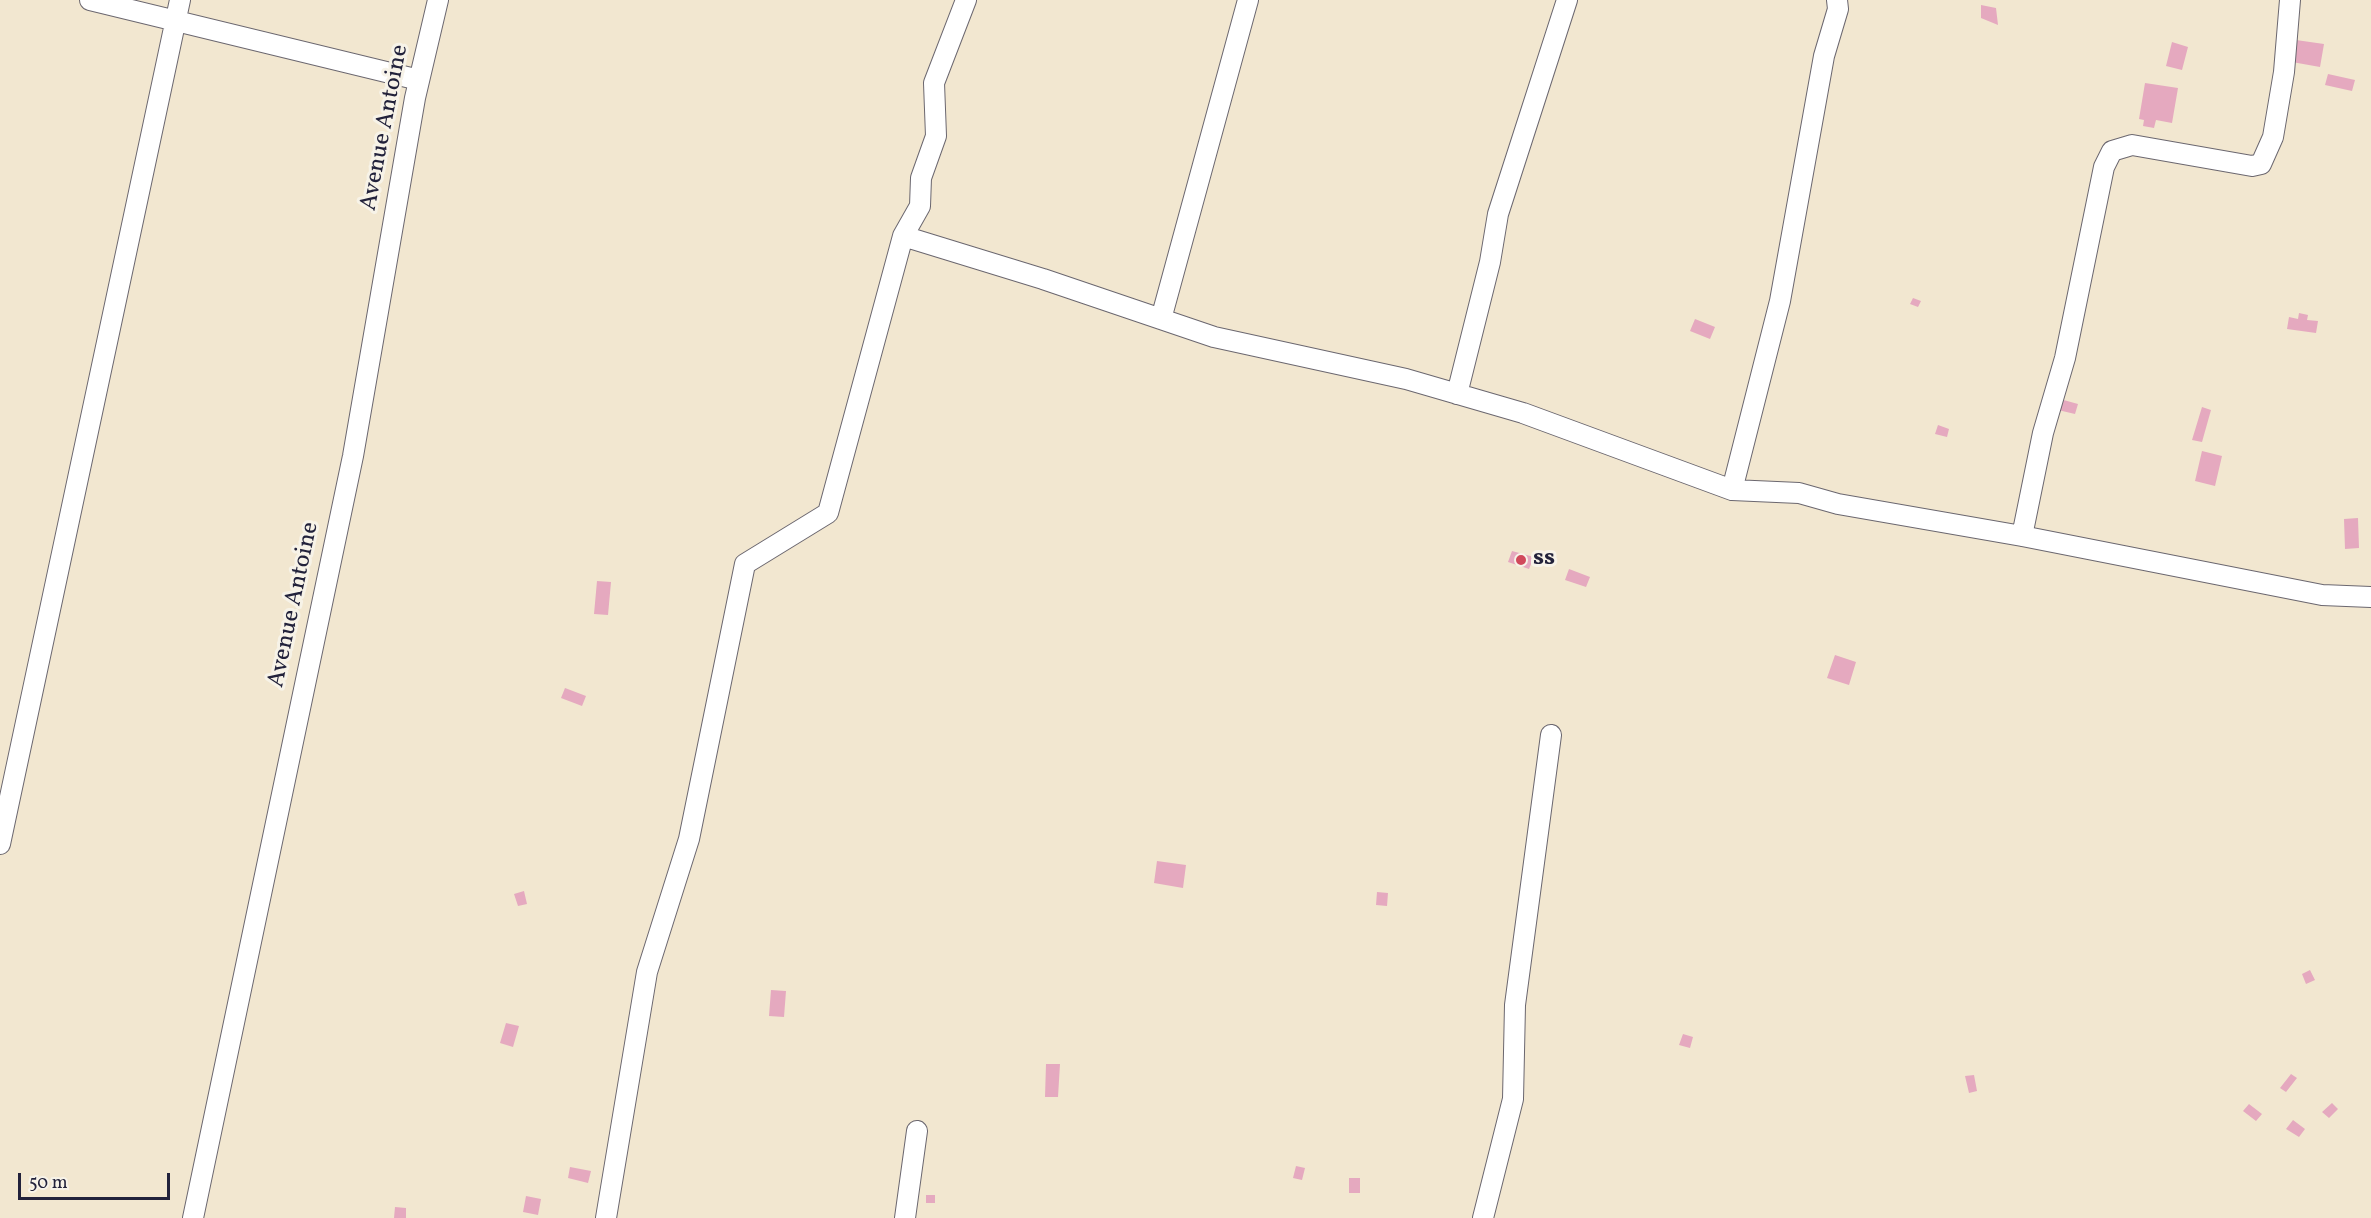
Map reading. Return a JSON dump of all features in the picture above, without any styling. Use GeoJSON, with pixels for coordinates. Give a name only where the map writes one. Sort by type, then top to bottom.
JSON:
{"type":"FeatureCollection","features":[{"type":"Feature","properties":{"kind":"street"},"geometry":{"type":"LineString","coordinates":[[90,0],[419,80]]}},
{"type":"Feature","properties":{"kind":"street"},"geometry":{"type":"LineString","coordinates":[[0,844],[180,0]]}},
{"type":"Feature","properties":{"kind":"street","name":"Avenue Antoine"},"geometry":{"type":"LineString","coordinates":[[193,1218],[352,456],[419,80],[438,0]]}},
{"type":"Feature","properties":{"kind":"street"},"geometry":{"type":"LineString","coordinates":[[606,1218],[647,972],[689,839],[745,564],[828,513],[903,236],[920,206],[921,178],[936,136],[934,83],[966,0]]}},
{"type":"Feature","properties":{"kind":"street"},"geometry":{"type":"LineString","coordinates":[[1161,319],[1248,0]]}},
{"type":"Feature","properties":{"kind":"street"},"geometry":{"type":"LineString","coordinates":[[1457,394],[1490,262],[1498,214],[1567,0]]}},
{"type":"Feature","properties":{"kind":"street"},"geometry":{"type":"LineString","coordinates":[[1732,490],[1780,301],[1824,56],[1838,9],[1837,0]]}},
{"type":"Feature","properties":{"kind":"street"},"geometry":{"type":"LineString","coordinates":[[2022,536],[2043,433],[2065,358],[2104,167],[2112,151],[2121,146],[2132,145],[2252,166],[2260,164],[2273,137],[2284,72],[2290,0]]}},
{"type":"Feature","properties":{"kind":"street"},"geometry":{"type":"LineString","coordinates":[[903,236],[1214,337],[1406,379],[1523,413],[1732,490],[1799,493],[1838,504],[2022,536],[2322,595],[2371,597]]}},
{"type":"Feature","properties":{"kind":"street"},"geometry":{"type":"LineString","coordinates":[[1483,1218],[1513,1099],[1515,1005],[1551,735]]}},
{"type":"Feature","properties":{"kind":"street"},"geometry":{"type":"LineString","coordinates":[[905,1218],[917,1131]]}},
{"type":"Feature","properties":{"kind":"building"},"geometry":{"type":"Polygon","coordinates":[[[1981,5],[1996,8],[1998,25],[1981,18],[1981,5]]]}},
{"type":"Feature","properties":{"kind":"building"},"geometry":{"type":"Polygon","coordinates":[[[2296,40],[2324,44],[2320,67],[2292,62],[2296,40]]]}},
{"type":"Feature","properties":{"kind":"building"},"geometry":{"type":"Polygon","coordinates":[[[2172,42],[2188,47],[2182,70],[2166,66],[2172,42]]]}},
{"type":"Feature","properties":{"kind":"building"},"geometry":{"type":"Polygon","coordinates":[[[2328,74],[2355,80],[2352,91],[2325,85],[2328,74]]]}},
{"type":"Feature","properties":{"kind":"building"},"geometry":{"type":"Polygon","coordinates":[[[2145,83],[2178,88],[2172,123],[2156,120],[2154,128],[2143,126],[2144,120],[2139,119],[2145,83]]]}},
{"type":"Feature","properties":{"kind":"building"},"geometry":{"type":"Polygon","coordinates":[[[1913,298],[1921,301],[1918,307],[1910,304],[1913,298]]]}},
{"type":"Feature","properties":{"kind":"building"},"geometry":{"type":"Polygon","coordinates":[[[2299,313],[2308,315],[2307,320],[2318,321],[2316,333],[2287,329],[2289,317],[2298,319],[2299,313]]]}},
{"type":"Feature","properties":{"kind":"building"},"geometry":{"type":"Polygon","coordinates":[[[1695,319],[1715,327],[1710,339],[1690,331],[1695,319]]]}},
{"type":"Feature","properties":{"kind":"building"},"geometry":{"type":"Polygon","coordinates":[[[2060,399],[2078,404],[2075,414],[2058,410],[2060,399]]]}},
{"type":"Feature","properties":{"kind":"building"},"geometry":{"type":"Polygon","coordinates":[[[2202,407],[2211,410],[2202,442],[2192,440],[2202,407]]]}},
{"type":"Feature","properties":{"kind":"building"},"geometry":{"type":"Polygon","coordinates":[[[1938,425],[1949,429],[1947,437],[1935,434],[1938,425]]]}},
{"type":"Feature","properties":{"kind":"building"},"geometry":{"type":"Polygon","coordinates":[[[2202,451],[2222,456],[2215,486],[2195,481],[2202,451]]]}},
{"type":"Feature","properties":{"kind":"building"},"geometry":{"type":"Polygon","coordinates":[[[2358,518],[2359,548],[2345,549],[2344,519],[2358,518]]]}},
{"type":"Feature","properties":{"kind":"building","name":"ss"},"geometry":{"type":"Polygon","coordinates":[[[1512,551],[1534,557],[1529,569],[1508,562],[1512,551]]]}},
{"type":"Feature","properties":{"kind":"building"},"geometry":{"type":"Polygon","coordinates":[[[1569,569],[1590,577],[1586,587],[1565,580],[1569,569]]]}},
{"type":"Feature","properties":{"kind":"building"},"geometry":{"type":"Polygon","coordinates":[[[597,581],[611,582],[608,615],[594,614],[597,581]]]}},
{"type":"Feature","properties":{"kind":"building"},"geometry":{"type":"Polygon","coordinates":[[[1835,655],[1856,662],[1849,685],[1827,678],[1835,655]]]}},
{"type":"Feature","properties":{"kind":"building"},"geometry":{"type":"Polygon","coordinates":[[[565,688],[586,696],[582,706],[561,698],[565,688]]]}},
{"type":"Feature","properties":{"kind":"building"},"geometry":{"type":"Polygon","coordinates":[[[1157,861],[1186,865],[1183,888],[1154,883],[1157,861]]]}},
{"type":"Feature","properties":{"kind":"building"},"geometry":{"type":"Polygon","coordinates":[[[524,891],[527,904],[518,906],[514,894],[524,891]]]}},
{"type":"Feature","properties":{"kind":"building"},"geometry":{"type":"Polygon","coordinates":[[[1377,892],[1388,893],[1387,906],[1376,905],[1377,892]]]}},
{"type":"Feature","properties":{"kind":"building"},"geometry":{"type":"Polygon","coordinates":[[[2310,970],[2315,980],[2306,984],[2302,974],[2310,970]]]}},
{"type":"Feature","properties":{"kind":"building"},"geometry":{"type":"Polygon","coordinates":[[[771,990],[786,991],[784,1017],[769,1016],[771,990]]]}},
{"type":"Feature","properties":{"kind":"building"},"geometry":{"type":"Polygon","coordinates":[[[506,1023],[519,1026],[513,1047],[500,1043],[506,1023]]]}},
{"type":"Feature","properties":{"kind":"building"},"geometry":{"type":"Polygon","coordinates":[[[1683,1034],[1693,1037],[1690,1048],[1679,1045],[1683,1034]]]}},
{"type":"Feature","properties":{"kind":"building"},"geometry":{"type":"Polygon","coordinates":[[[1046,1064],[1060,1064],[1058,1097],[1045,1097],[1046,1064]]]}},
{"type":"Feature","properties":{"kind":"building"},"geometry":{"type":"Polygon","coordinates":[[[2291,1074],[2297,1078],[2286,1092],[2280,1088],[2291,1074]]]}},
{"type":"Feature","properties":{"kind":"building"},"geometry":{"type":"Polygon","coordinates":[[[1974,1075],[1977,1091],[1969,1093],[1965,1076],[1974,1075]]]}},
{"type":"Feature","properties":{"kind":"building"},"geometry":{"type":"Polygon","coordinates":[[[2332,1103],[2338,1109],[2329,1118],[2322,1112],[2332,1103]]]}},
{"type":"Feature","properties":{"kind":"building"},"geometry":{"type":"Polygon","coordinates":[[[2249,1104],[2262,1114],[2256,1121],[2243,1111],[2249,1104]]]}},
{"type":"Feature","properties":{"kind":"building"},"geometry":{"type":"Polygon","coordinates":[[[2293,1120],[2305,1129],[2299,1137],[2286,1129],[2293,1120]]]}},
{"type":"Feature","properties":{"kind":"building"},"geometry":{"type":"Polygon","coordinates":[[[1296,1166],[1305,1168],[1302,1180],[1293,1178],[1296,1166]]]}},
{"type":"Feature","properties":{"kind":"building"},"geometry":{"type":"Polygon","coordinates":[[[570,1167],[591,1171],[588,1183],[568,1178],[570,1167]]]}},
{"type":"Feature","properties":{"kind":"building"},"geometry":{"type":"Polygon","coordinates":[[[1349,1178],[1360,1178],[1360,1193],[1349,1193],[1349,1178]]]}},
{"type":"Feature","properties":{"kind":"building"},"geometry":{"type":"Polygon","coordinates":[[[926,1195],[935,1195],[935,1203],[926,1203],[926,1195]]]}},
{"type":"Feature","properties":{"kind":"building"},"geometry":{"type":"Polygon","coordinates":[[[526,1196],[541,1199],[538,1215],[523,1212],[526,1196]]]}},
{"type":"Feature","properties":{"kind":"building"},"geometry":{"type":"Polygon","coordinates":[[[395,1207],[406,1208],[406,1218],[394,1218],[395,1207]]]}},
{"type":"Feature","properties":{"kind":"place","name":"ss"},"geometry":{"type":"Point","coordinates":[1521,560]}}]}
